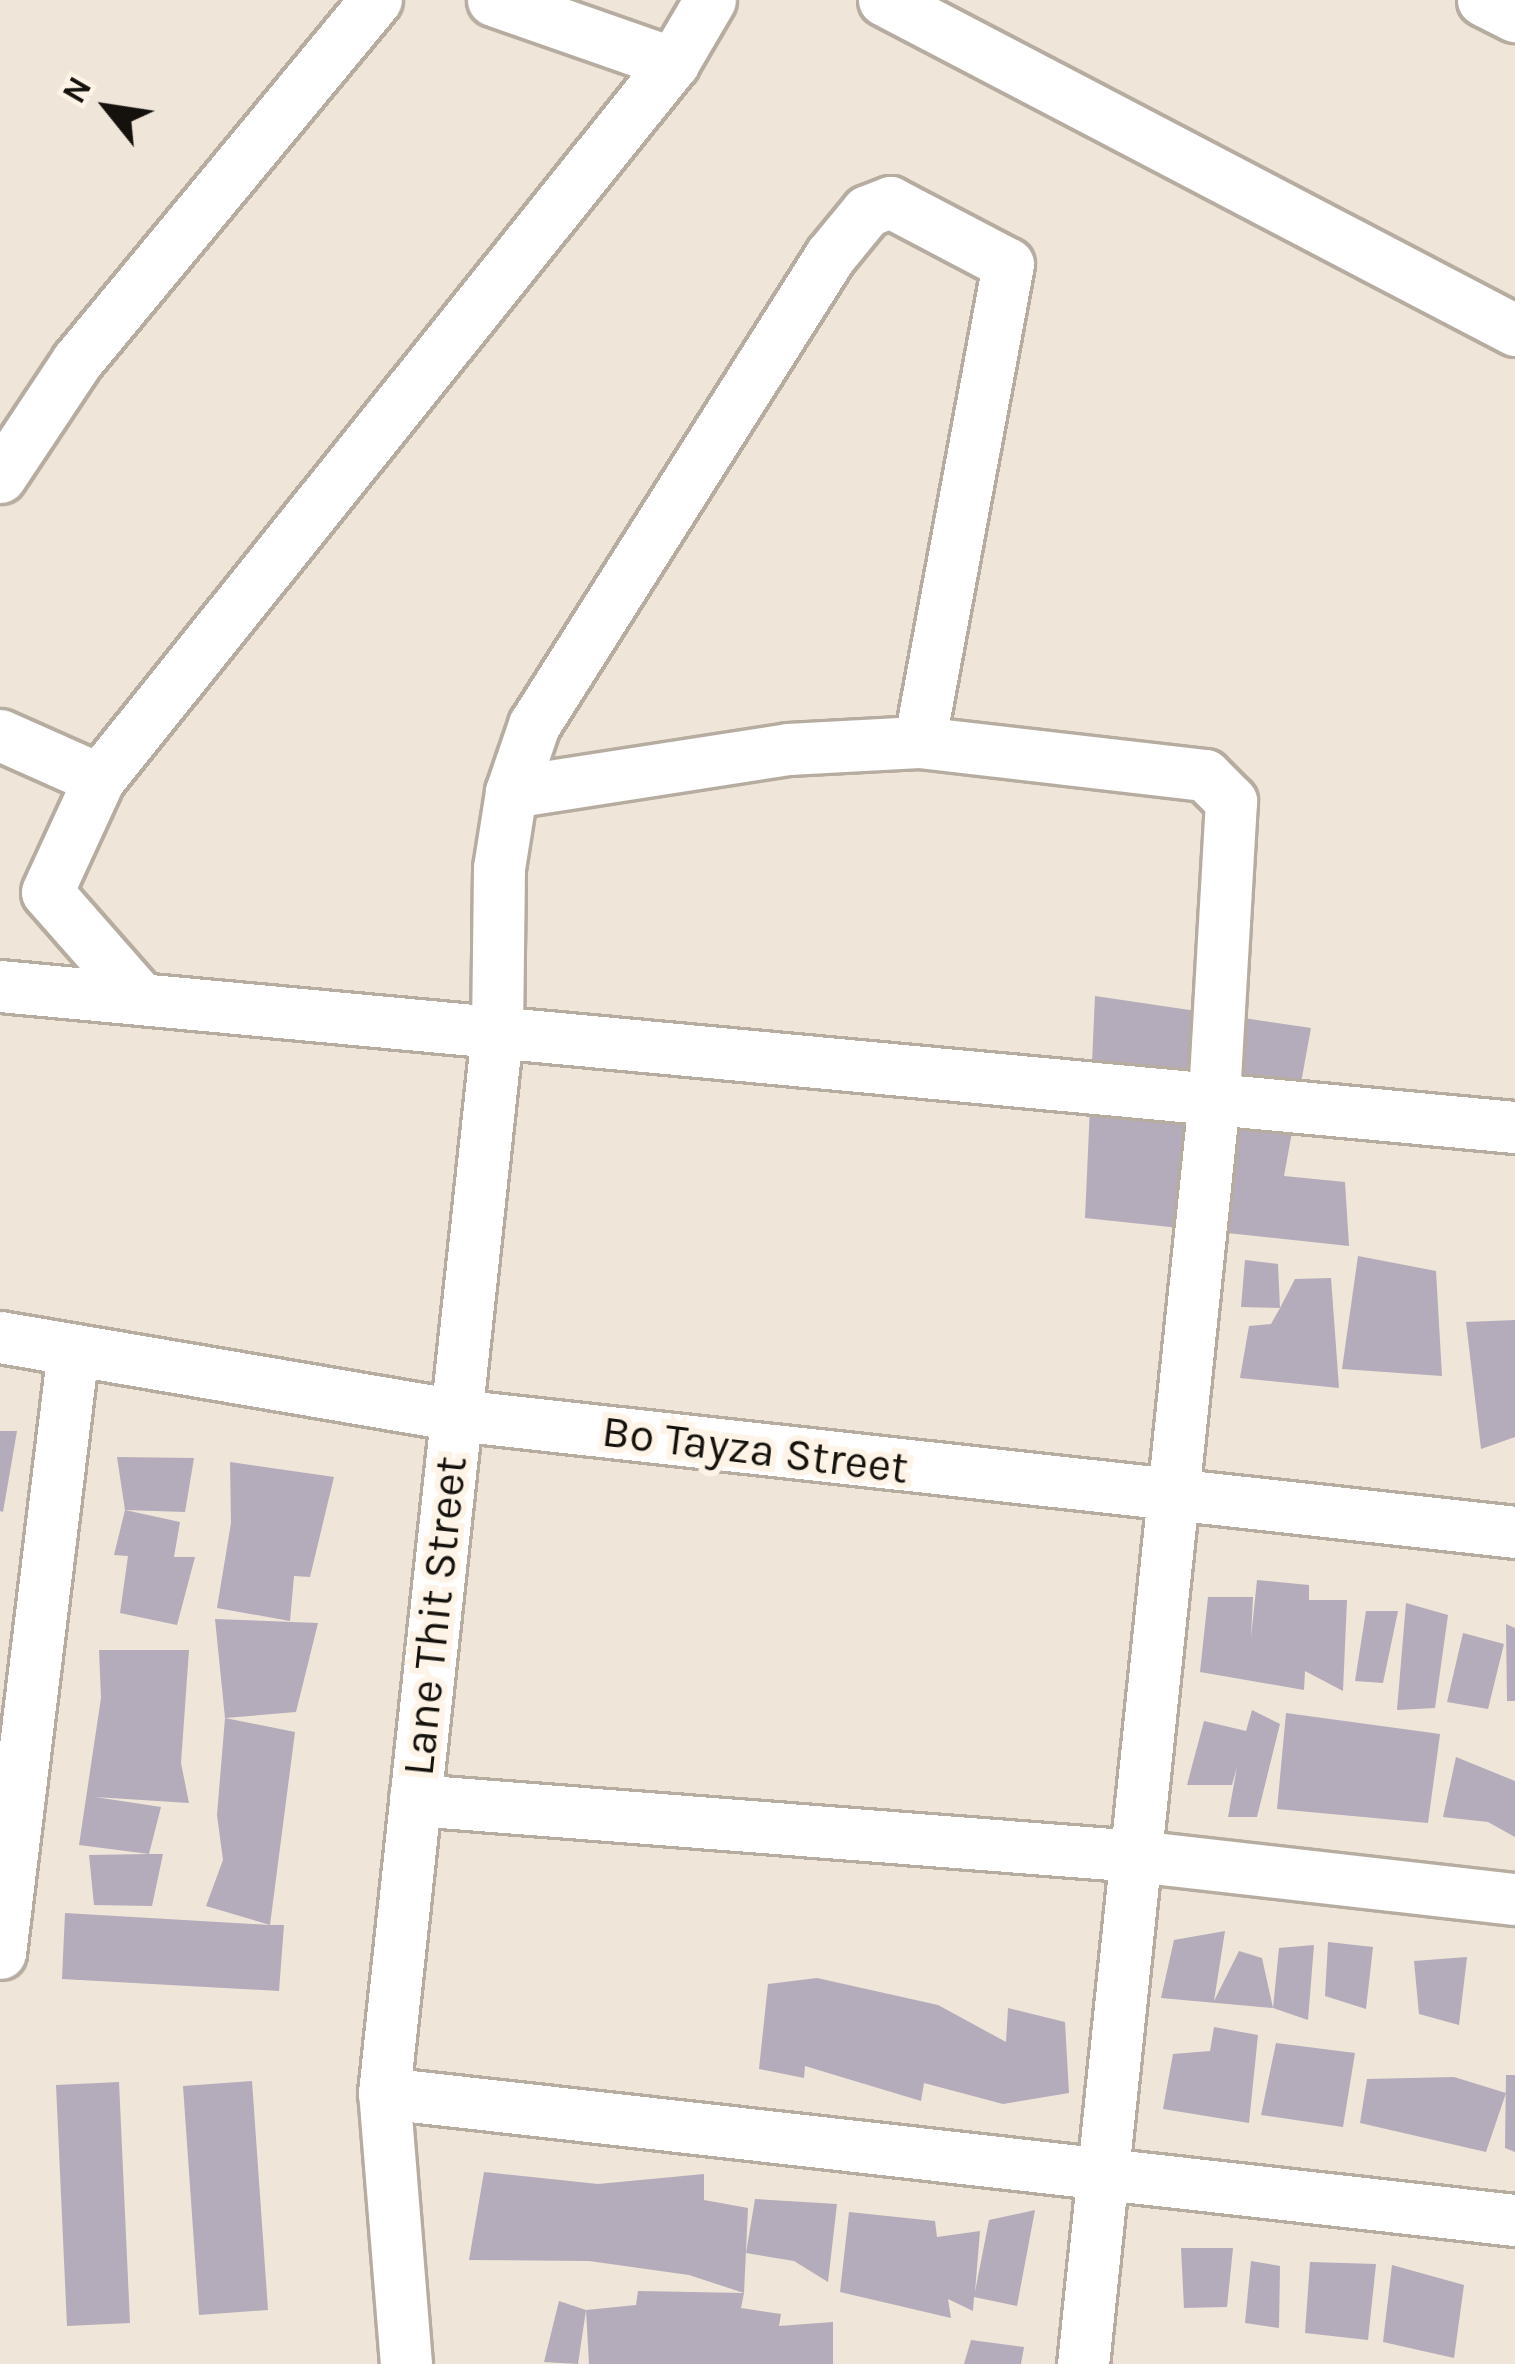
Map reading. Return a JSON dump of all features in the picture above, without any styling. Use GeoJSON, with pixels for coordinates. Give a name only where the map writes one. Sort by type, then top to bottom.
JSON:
{"type":"FeatureCollection","features":[{"type":"Feature","properties":{"kind":"street"},"geometry":{"type":"LineString","coordinates":[[0,477],[76,361],[376,0]]}},
{"type":"Feature","properties":{"kind":"street"},"geometry":{"type":"LineString","coordinates":[[493,0],[673,63]]}},
{"type":"Feature","properties":{"kind":"street"},"geometry":{"type":"LineString","coordinates":[[141,999],[47,892],[99,779],[673,63],[710,0]]}},
{"type":"Feature","properties":{"kind":"street"},"geometry":{"type":"LineString","coordinates":[[884,0],[1515,330]]}},
{"type":"Feature","properties":{"kind":"street"},"geometry":{"type":"LineString","coordinates":[[1483,0],[1515,16]]}},
{"type":"Feature","properties":{"kind":"street","name":"Lane Thit Street"},"geometry":{"type":"LineString","coordinates":[[406,2364],[384,2093],[496,1033],[499,868],[511,791],[533,725],[830,256],[867,211],[890,202],[1008,264],[919,742]]}},
{"type":"Feature","properties":{"kind":"street"},"geometry":{"type":"LineString","coordinates":[[0,735],[99,779]]}},
{"type":"Feature","properties":{"kind":"street"},"geometry":{"type":"LineString","coordinates":[[511,791],[788,749],[919,742],[1205,775],[1221,784],[1231,801],[1214,1099],[1083,2364]]}},
{"type":"Feature","properties":{"kind":"street"},"geometry":{"type":"LineString","coordinates":[[0,986],[1515,1126]]}},
{"type":"Feature","properties":{"kind":"street","name":"Bo Tayza Street"},"geometry":{"type":"LineString","coordinates":[[0,1337],[456,1414],[1515,1532]]}},
{"type":"Feature","properties":{"kind":"street"},"geometry":{"type":"LineString","coordinates":[[0,1953],[73,1350]]}},
{"type":"Feature","properties":{"kind":"street"},"geometry":{"type":"LineString","coordinates":[[415,1800],[1136,1856],[1515,1899]]}},
{"type":"Feature","properties":{"kind":"street"},"geometry":{"type":"LineString","coordinates":[[384,2093],[1515,2220]]}},
{"type":"Feature","properties":{"kind":"building"},"geometry":{"type":"Polygon","coordinates":[[[1095,996],[1311,1028],[1284,1176],[1345,1182],[1349,1246],[1085,1218],[1095,996]]]}},
{"type":"Feature","properties":{"kind":"building"},"geometry":{"type":"Polygon","coordinates":[[[1358,1256],[1436,1271],[1442,1376],[1342,1369],[1358,1256]]]}},
{"type":"Feature","properties":{"kind":"building"},"geometry":{"type":"Polygon","coordinates":[[[1245,1260],[1278,1264],[1280,1308],[1241,1307],[1245,1260]]]}},
{"type":"Feature","properties":{"kind":"building"},"geometry":{"type":"Polygon","coordinates":[[[1331,1278],[1339,1388],[1240,1378],[1249,1326],[1271,1324],[1295,1279],[1331,1278]]]}},
{"type":"Feature","properties":{"kind":"building"},"geometry":{"type":"Polygon","coordinates":[[[1515,1320],[1515,1437],[1481,1449],[1466,1322],[1515,1320]]]}},
{"type":"Feature","properties":{"kind":"building"},"geometry":{"type":"Polygon","coordinates":[[[0,1431],[17,1431],[3,1512],[0,1511],[0,1431]]]}},
{"type":"Feature","properties":{"kind":"building"},"geometry":{"type":"Polygon","coordinates":[[[117,1457],[194,1458],[185,1512],[125,1510],[117,1457]]]}},
{"type":"Feature","properties":{"kind":"building"},"geometry":{"type":"Polygon","coordinates":[[[230,1462],[334,1477],[310,1577],[294,1576],[290,1621],[217,1608],[231,1523],[230,1462]]]}},
{"type":"Feature","properties":{"kind":"building"},"geometry":{"type":"Polygon","coordinates":[[[125,1510],[180,1522],[174,1557],[195,1557],[177,1625],[120,1613],[128,1556],[114,1555],[125,1510]]]}},
{"type":"Feature","properties":{"kind":"building"},"geometry":{"type":"Polygon","coordinates":[[[1257,1580],[1309,1585],[1309,1600],[1347,1600],[1343,1691],[1305,1671],[1304,1690],[1200,1672],[1208,1597],[1253,1597],[1251,1638],[1257,1580]]]}},
{"type":"Feature","properties":{"kind":"building"},"geometry":{"type":"Polygon","coordinates":[[[1406,1603],[1448,1615],[1435,1708],[1397,1710],[1406,1603]]]}},
{"type":"Feature","properties":{"kind":"building"},"geometry":{"type":"Polygon","coordinates":[[[1366,1611],[1398,1611],[1383,1683],[1355,1681],[1366,1611]]]}},
{"type":"Feature","properties":{"kind":"building"},"geometry":{"type":"Polygon","coordinates":[[[215,1619],[318,1623],[296,1712],[225,1718],[215,1619]]]}},
{"type":"Feature","properties":{"kind":"building"},"geometry":{"type":"Polygon","coordinates":[[[1506,1624],[1515,1628],[1515,1701],[1507,1701],[1506,1624]]]}},
{"type":"Feature","properties":{"kind":"building"},"geometry":{"type":"Polygon","coordinates":[[[1463,1633],[1504,1644],[1488,1709],[1447,1702],[1463,1633]]]}},
{"type":"Feature","properties":{"kind":"building"},"geometry":{"type":"Polygon","coordinates":[[[99,1650],[189,1650],[181,1763],[189,1803],[95,1797],[161,1807],[149,1854],[79,1845],[101,1698],[99,1650]]]}},
{"type":"Feature","properties":{"kind":"building"},"geometry":{"type":"Polygon","coordinates":[[[1252,1710],[1280,1724],[1257,1817],[1228,1817],[1237,1767],[1232,1785],[1187,1785],[1204,1721],[1246,1731],[1252,1710]]]}},
{"type":"Feature","properties":{"kind":"building"},"geometry":{"type":"Polygon","coordinates":[[[1286,1713],[1440,1734],[1428,1823],[1277,1809],[1286,1713]]]}},
{"type":"Feature","properties":{"kind":"building"},"geometry":{"type":"Polygon","coordinates":[[[225,1718],[295,1732],[270,1925],[206,1906],[223,1860],[217,1815],[225,1718]]]}},
{"type":"Feature","properties":{"kind":"building"},"geometry":{"type":"Polygon","coordinates":[[[1456,1757],[1515,1781],[1515,1837],[1488,1822],[1443,1817],[1456,1757]]]}},
{"type":"Feature","properties":{"kind":"building"},"geometry":{"type":"Polygon","coordinates":[[[163,1854],[152,1906],[94,1905],[89,1855],[163,1854]]]}},
{"type":"Feature","properties":{"kind":"building"},"geometry":{"type":"Polygon","coordinates":[[[65,1913],[284,1925],[279,1991],[62,1979],[65,1913]]]}},
{"type":"Feature","properties":{"kind":"building"},"geometry":{"type":"Polygon","coordinates":[[[1225,1931],[1214,2001],[1239,1951],[1262,1958],[1273,2008],[1161,1998],[1174,1940],[1225,1931]]]}},
{"type":"Feature","properties":{"kind":"building"},"geometry":{"type":"Polygon","coordinates":[[[1328,1942],[1373,1947],[1366,2009],[1325,1996],[1328,1942]]]}},
{"type":"Feature","properties":{"kind":"building"},"geometry":{"type":"Polygon","coordinates":[[[1314,1945],[1308,2020],[1273,2008],[1279,1948],[1314,1945]]]}},
{"type":"Feature","properties":{"kind":"building"},"geometry":{"type":"Polygon","coordinates":[[[1467,1957],[1459,2025],[1419,2014],[1414,1961],[1467,1957]]]}},
{"type":"Feature","properties":{"kind":"building"},"geometry":{"type":"Polygon","coordinates":[[[817,1978],[938,2005],[1006,2042],[1008,2008],[1065,2022],[1069,2093],[1003,2104],[924,2083],[921,2101],[805,2066],[804,2078],[759,2069],[768,1984],[817,1978]]]}},
{"type":"Feature","properties":{"kind":"building"},"geometry":{"type":"Polygon","coordinates":[[[1214,2027],[1258,2035],[1249,2123],[1163,2109],[1173,2054],[1210,2051],[1214,2027]]]}},
{"type":"Feature","properties":{"kind":"building"},"geometry":{"type":"Polygon","coordinates":[[[1276,2043],[1355,2053],[1343,2127],[1261,2115],[1276,2043]]]}},
{"type":"Feature","properties":{"kind":"building"},"geometry":{"type":"Polygon","coordinates":[[[1506,2075],[1515,2075],[1515,2152],[1505,2148],[1506,2075]]]}},
{"type":"Feature","properties":{"kind":"building"},"geometry":{"type":"Polygon","coordinates":[[[1454,2077],[1506,2093],[1486,2152],[1360,2123],[1367,2079],[1454,2077]]]}},
{"type":"Feature","properties":{"kind":"building"},"geometry":{"type":"Polygon","coordinates":[[[252,2081],[268,2310],[199,2315],[183,2086],[252,2081]]]}},
{"type":"Feature","properties":{"kind":"building"},"geometry":{"type":"Polygon","coordinates":[[[119,2082],[130,2323],[67,2326],[56,2085],[119,2082]]]}},
{"type":"Feature","properties":{"kind":"building"},"geometry":{"type":"Polygon","coordinates":[[[484,2172],[598,2184],[704,2174],[704,2200],[748,2208],[744,2293],[689,2275],[589,2261],[469,2260],[484,2172]]]}},
{"type":"Feature","properties":{"kind":"building"},"geometry":{"type":"Polygon","coordinates":[[[755,2199],[837,2204],[828,2282],[794,2261],[746,2253],[755,2199]]]}},
{"type":"Feature","properties":{"kind":"building"},"geometry":{"type":"Polygon","coordinates":[[[1035,2210],[1017,2306],[974,2297],[973,2311],[948,2299],[951,2318],[840,2292],[849,2212],[935,2221],[937,2237],[980,2231],[975,2292],[989,2220],[1035,2210]]]}},
{"type":"Feature","properties":{"kind":"building"},"geometry":{"type":"Polygon","coordinates":[[[1181,2248],[1233,2248],[1227,2307],[1184,2308],[1181,2248]]]}},
{"type":"Feature","properties":{"kind":"building"},"geometry":{"type":"Polygon","coordinates":[[[1251,2261],[1280,2266],[1279,2328],[1245,2323],[1251,2261]]]}},
{"type":"Feature","properties":{"kind":"building"},"geometry":{"type":"Polygon","coordinates":[[[1310,2262],[1376,2264],[1368,2340],[1305,2333],[1310,2262]]]}},
{"type":"Feature","properties":{"kind":"building"},"geometry":{"type":"Polygon","coordinates":[[[1392,2265],[1464,2285],[1454,2358],[1383,2342],[1392,2265]]]}},
{"type":"Feature","properties":{"kind":"building"},"geometry":{"type":"Polygon","coordinates":[[[638,2291],[744,2293],[741,2308],[781,2314],[779,2326],[833,2322],[833,2364],[589,2364],[586,2310],[636,2305],[638,2291]]]}},
{"type":"Feature","properties":{"kind":"building"},"geometry":{"type":"Polygon","coordinates":[[[559,2301],[586,2310],[578,2364],[544,2362],[559,2301]]]}},
{"type":"Feature","properties":{"kind":"building"},"geometry":{"type":"Polygon","coordinates":[[[971,2340],[1024,2347],[1021,2364],[964,2364],[971,2340]]]}}]}
